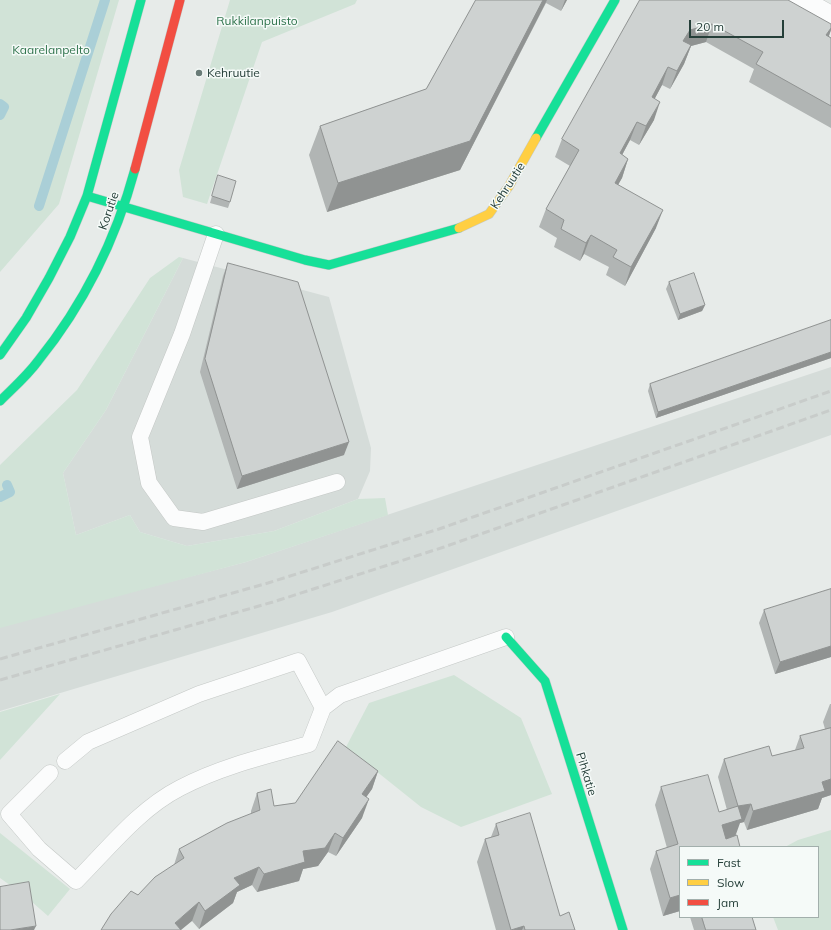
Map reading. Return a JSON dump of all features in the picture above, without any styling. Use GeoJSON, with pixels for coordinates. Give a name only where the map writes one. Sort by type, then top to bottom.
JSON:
{"type":"FeatureCollection","features":[{"type":"Feature","properties":{"kind":"street"},"geometry":{"type":"LineString","coordinates":[[0,355],[16,332],[62,252],[87,196],[141,0]]}},
{"type":"Feature","properties":{"kind":"street","name":"Korutie"},"geometry":{"type":"LineString","coordinates":[[0,401],[38,362],[81,300],[99,268],[124,208],[180,0]]}},
{"type":"Feature","properties":{"kind":"street","name":"Kehruutie"},"geometry":{"type":"LineString","coordinates":[[87,196],[305,260],[329,265],[454,230],[489,214],[509,186],[614,0]]}},
{"type":"Feature","properties":{"kind":"street"},"geometry":{"type":"LineString","coordinates":[[800,0],[831,17]]}},
{"type":"Feature","properties":{"kind":"street","name":"Pihkatie"},"geometry":{"type":"LineString","coordinates":[[506,637],[545,681],[623,930]]}},
{"type":"Feature","properties":{"kind":"lane"},"geometry":{"type":"LineString","coordinates":[[216,234],[182,334],[140,437],[148,483],[174,518],[203,522],[337,482]]}},
{"type":"Feature","properties":{"kind":"lane"},"geometry":{"type":"LineString","coordinates":[[50,774],[9,814],[39,849],[76,881],[141,815],[179,788],[234,765],[309,744],[323,708],[340,695],[506,637]]}},
{"type":"Feature","properties":{"kind":"lane"},"geometry":{"type":"LineString","coordinates":[[65,761],[88,742],[199,694],[298,661],[323,708]]}},
{"type":"Feature","properties":{"kind":"shaded area"},"geometry":{"type":"Polygon","coordinates":[[[183,258],[329,297],[371,448],[370,471],[358,499],[274,531],[187,546],[140,532],[130,515],[76,535],[63,473],[106,410],[183,258]]]}},
{"type":"Feature","properties":{"kind":"shaded area"},"geometry":{"type":"Polygon","coordinates":[[[831,367],[831,435],[332,612],[0,711],[0,626],[246,562],[831,367]]]}},
{"type":"Feature","properties":{"kind":"green space","name":"Kaarelanpelto"},"geometry":{"type":"Polygon","coordinates":[[[0,0],[119,0],[59,204],[0,272],[0,0]]]}},
{"type":"Feature","properties":{"kind":"green space","name":"Rukkilanpuisto"},"geometry":{"type":"Polygon","coordinates":[[[230,0],[357,0],[355,4],[262,42],[207,204],[183,197],[179,170],[230,0]]]}},
{"type":"Feature","properties":{"kind":"green space"},"geometry":{"type":"Polygon","coordinates":[[[179,257],[183,258],[106,410],[63,473],[76,535],[130,515],[140,532],[187,546],[274,531],[358,499],[385,498],[388,515],[246,562],[0,628],[0,465],[77,390],[150,278],[179,257]]]}},
{"type":"Feature","properties":{"kind":"green space"},"geometry":{"type":"Polygon","coordinates":[[[454,675],[521,718],[552,794],[461,827],[421,807],[346,747],[369,703],[454,675]]]}},
{"type":"Feature","properties":{"kind":"green space"},"geometry":{"type":"Polygon","coordinates":[[[60,694],[0,760],[0,712],[60,694]]]}},
{"type":"Feature","properties":{"kind":"green space"},"geometry":{"type":"Polygon","coordinates":[[[831,830],[831,930],[778,930],[773,918],[819,918],[819,846],[787,846],[798,840],[831,830]]]}},
{"type":"Feature","properties":{"kind":"green space"},"geometry":{"type":"Polygon","coordinates":[[[0,833],[70,889],[48,916],[24,895],[0,878],[0,833]]]}},
{"type":"Feature","properties":{"kind":"building"},"geometry":{"type":"Polygon","coordinates":[[[476,0],[543,0],[470,141],[338,183],[320,126],[426,89],[476,0]]]}},
{"type":"Feature","properties":{"kind":"building"},"geometry":{"type":"Polygon","coordinates":[[[640,0],[788,0],[831,24],[831,28],[826,35],[831,38],[831,106],[756,64],[763,52],[712,24],[690,30],[683,41],[691,45],[677,71],[668,67],[652,97],[660,102],[646,126],[637,122],[620,153],[628,159],[615,183],[663,210],[631,267],[613,257],[617,250],[591,235],[586,243],[561,229],[564,220],[546,209],[579,150],[562,139],[640,0]]]}},
{"type":"Feature","properties":{"kind":"building"},"geometry":{"type":"Polygon","coordinates":[[[218,175],[236,181],[230,202],[212,196],[218,175]]]}},
{"type":"Feature","properties":{"kind":"building"},"geometry":{"type":"Polygon","coordinates":[[[228,263],[298,282],[349,442],[242,476],[205,359],[228,263]]]}},
{"type":"Feature","properties":{"kind":"building"},"geometry":{"type":"Polygon","coordinates":[[[694,273],[705,305],[680,314],[669,282],[694,273]]]}},
{"type":"Feature","properties":{"kind":"building"},"geometry":{"type":"Polygon","coordinates":[[[831,320],[831,352],[658,412],[650,384],[831,320]]]}},
{"type":"Feature","properties":{"kind":"building"},"geometry":{"type":"Polygon","coordinates":[[[831,589],[831,646],[780,662],[764,610],[831,589]]]}},
{"type":"Feature","properties":{"kind":"building"},"geometry":{"type":"Polygon","coordinates":[[[831,728],[831,779],[822,782],[825,791],[753,811],[751,804],[738,806],[724,759],[769,746],[772,756],[804,748],[800,736],[831,728]]]}},
{"type":"Feature","properties":{"kind":"building"},"geometry":{"type":"Polygon","coordinates":[[[338,741],[378,771],[362,794],[369,799],[343,838],[335,833],[325,848],[303,851],[305,862],[264,874],[259,867],[234,878],[240,885],[205,911],[199,902],[175,923],[181,930],[101,930],[111,914],[131,891],[138,895],[155,877],[184,858],[179,849],[227,823],[260,810],[257,793],[271,789],[274,806],[295,803],[338,741]]]}},
{"type":"Feature","properties":{"kind":"building"},"geometry":{"type":"Polygon","coordinates":[[[708,775],[719,812],[738,806],[742,819],[722,825],[726,839],[737,835],[740,846],[679,846],[679,895],[670,898],[656,851],[678,844],[661,787],[708,775]]]}},
{"type":"Feature","properties":{"kind":"building"},"geometry":{"type":"Polygon","coordinates":[[[530,813],[560,916],[569,912],[575,930],[525,930],[524,926],[511,930],[485,839],[499,835],[496,824],[530,813]]]}},
{"type":"Feature","properties":{"kind":"building"},"geometry":{"type":"Polygon","coordinates":[[[29,882],[36,926],[0,930],[0,887],[29,882]]]}},
{"type":"Feature","properties":{"kind":"building"},"geometry":{"type":"Polygon","coordinates":[[[702,918],[752,918],[756,930],[706,930],[702,918]]]}},
{"type":"Feature","properties":{"kind":"waterway"},"geometry":{"type":"LineString","coordinates":[[39,206],[105,0]]}},
{"type":"Feature","properties":{"kind":"waterway"},"geometry":{"type":"LineString","coordinates":[[0,104],[4,107],[0,115]]}},
{"type":"Feature","properties":{"kind":"waterway"},"geometry":{"type":"LineString","coordinates":[[0,497],[10,492],[7,485]]}},
{"type":"Feature","properties":{"kind":"railway"},"geometry":{"type":"LineString","coordinates":[[0,659],[268,583],[439,529],[831,391]]}},
{"type":"Feature","properties":{"kind":"railway"},"geometry":{"type":"LineString","coordinates":[[0,680],[273,602],[444,547],[831,410]]}},
{"type":"Feature","properties":{"kind":"traffic: fast"},"geometry":{"type":"LineString","coordinates":[[0,355],[26,318],[49,278],[70,237],[87,196],[141,0]]}},
{"type":"Feature","properties":{"kind":"traffic: fast"},"geometry":{"type":"LineString","coordinates":[[536,138],[615,0]]}},
{"type":"Feature","properties":{"kind":"traffic: fast"},"geometry":{"type":"LineString","coordinates":[[0,401],[34,366],[55,339],[84,294],[97,270],[118,221],[135,169]]}},
{"type":"Feature","properties":{"kind":"traffic: fast"},"geometry":{"type":"LineString","coordinates":[[87,196],[305,260],[329,265],[459,228]]}},
{"type":"Feature","properties":{"kind":"traffic: fast"},"geometry":{"type":"LineString","coordinates":[[506,637],[545,681],[623,930]]}},
{"type":"Feature","properties":{"kind":"traffic: slow"},"geometry":{"type":"LineString","coordinates":[[459,228],[489,214],[509,186],[536,138]]}},
{"type":"Feature","properties":{"kind":"traffic: jam"},"geometry":{"type":"LineString","coordinates":[[135,169],[180,0]]}},
{"type":"Feature","properties":{"kind":"place","name":"Kehruutie"},"geometry":{"type":"Point","coordinates":[199,73]}}]}
